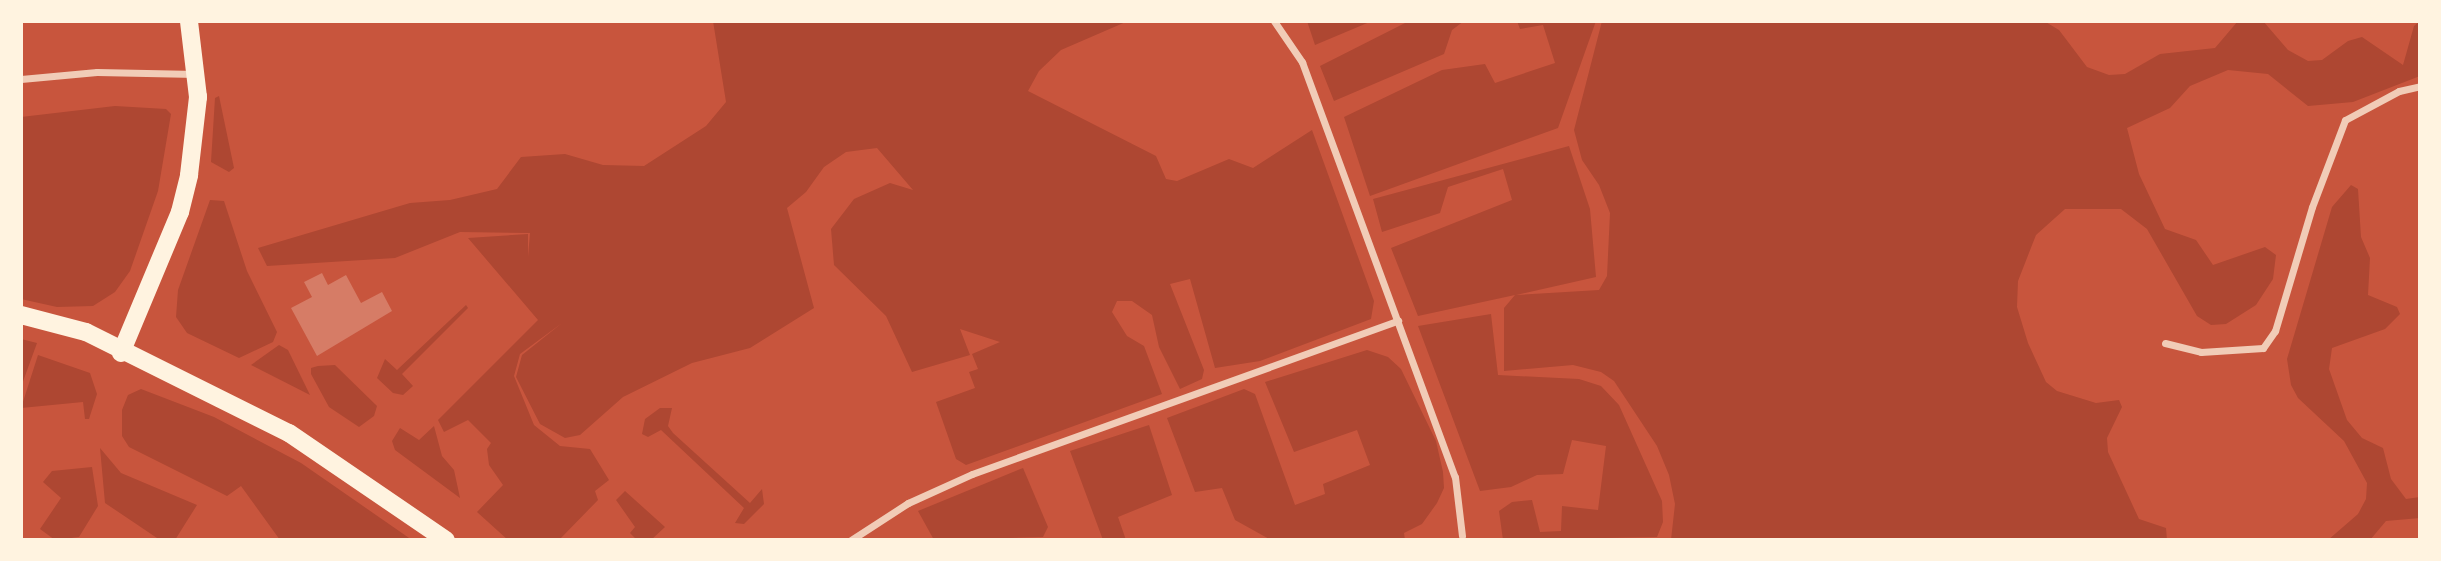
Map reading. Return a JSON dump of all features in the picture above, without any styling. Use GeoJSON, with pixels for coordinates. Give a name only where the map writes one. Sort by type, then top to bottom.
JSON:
{"type":"FeatureCollection","features":[{"type":"Feature","properties":{"kind":"main road"},"geometry":{"type":"LineString","coordinates":[[121,353],[180,212],[197,125],[197,74],[188,21]]}},
{"type":"Feature","properties":{"kind":"main road"},"geometry":{"type":"LineString","coordinates":[[21,315],[86,332],[121,353],[289,433],[446,540]]}},
{"type":"Feature","properties":{"kind":"street"},"geometry":{"type":"LineString","coordinates":[[1274,21],[1302,62],[1455,477],[1462,536]]}},
{"type":"Feature","properties":{"kind":"street"},"geometry":{"type":"LineString","coordinates":[[21,79],[97,72],[197,74]]}},
{"type":"Feature","properties":{"kind":"street"},"geometry":{"type":"LineString","coordinates":[[2165,343],[2201,352],[2263,348],[2275,331],[2312,207],[2346,120],[2399,91],[2420,86]]}},
{"type":"Feature","properties":{"kind":"street"},"geometry":{"type":"LineString","coordinates":[[851,540],[908,503],[972,474],[1398,321]]}},
{"type":"Feature","properties":{"kind":"shaded area"},"geometry":{"type":"Polygon","coordinates":[[[713,21],[1128,21],[1061,50],[1039,71],[1028,91],[1156,156],[1166,179],[1177,181],[1229,159],[1253,168],[1312,130],[1374,301],[1371,319],[1260,361],[1215,368],[1190,279],[1170,284],[1204,370],[1202,379],[1180,389],[1159,347],[1152,315],[1132,301],[1117,301],[1112,312],[1127,336],[1144,346],[1162,394],[966,465],[956,459],[936,402],[975,388],[969,372],[978,369],[972,354],[1000,342],[960,329],[970,355],[912,372],[886,316],[834,265],[831,229],[854,199],[890,183],[913,190],[877,148],[846,152],[824,167],[806,192],[787,208],[814,308],[750,348],[692,363],[623,397],[580,435],[565,438],[540,424],[516,377],[522,355],[562,323],[520,354],[514,376],[534,425],[560,446],[590,449],[609,480],[595,491],[598,500],[559,540],[508,540],[477,512],[503,485],[489,465],[487,449],[491,443],[468,420],[444,432],[438,420],[538,320],[468,238],[528,234],[528,257],[530,233],[460,232],[395,258],[267,266],[258,248],[410,203],[450,200],[497,189],[521,157],[565,154],[603,165],[644,166],[706,126],[726,102],[713,21]]]}},
{"type":"Feature","properties":{"kind":"shaded area"},"geometry":{"type":"Polygon","coordinates":[[[1307,21],[1372,21],[1315,45],[1307,21]]]}},
{"type":"Feature","properties":{"kind":"shaded area"},"geometry":{"type":"Polygon","coordinates":[[[1409,21],[1464,21],[1452,30],[1444,54],[1334,101],[1320,66],[1409,21]]]}},
{"type":"Feature","properties":{"kind":"shaded area"},"geometry":{"type":"Polygon","coordinates":[[[1517,21],[1596,21],[1558,128],[1370,196],[1344,117],[1442,70],[1485,64],[1495,83],[1555,63],[1543,25],[1520,29],[1517,21]]]}},
{"type":"Feature","properties":{"kind":"shaded area"},"geometry":{"type":"Polygon","coordinates":[[[1602,21],[2044,21],[2059,30],[2087,67],[2109,75],[2125,74],[2160,54],[2215,48],[2238,21],[2263,21],[2288,50],[2308,61],[2322,60],[2348,41],[2362,37],[2403,65],[2414,26],[2420,21],[2420,76],[2353,102],[2308,106],[2268,74],[2228,70],[2190,86],[2170,108],[2127,128],[2139,174],[2165,229],[2196,240],[2213,265],[2265,247],[2276,255],[2273,279],[2256,305],[2226,324],[2211,325],[2197,316],[2147,229],[2121,209],[2065,209],[2036,235],[2018,281],[2017,307],[2028,343],[2046,382],[2057,391],[2096,403],[2119,400],[2122,407],[2107,438],[2108,452],[2139,519],[2166,528],[2167,540],[1671,540],[1675,504],[1669,475],[1657,446],[1614,381],[1601,372],[1573,365],[1504,371],[1504,308],[1515,295],[1418,316],[1391,248],[1512,200],[1503,169],[1448,187],[1440,213],[1382,232],[1373,199],[1569,146],[1590,209],[1596,277],[1516,295],[1599,290],[1607,276],[1610,213],[1599,185],[1582,160],[1574,130],[1602,21]]]}},
{"type":"Feature","properties":{"kind":"shaded area"},"geometry":{"type":"Polygon","coordinates":[[[219,96],[234,168],[229,172],[211,162],[215,98],[219,96]]]}},
{"type":"Feature","properties":{"kind":"shaded area"},"geometry":{"type":"Polygon","coordinates":[[[115,106],[166,109],[171,114],[158,191],[130,271],[115,292],[93,306],[57,307],[21,299],[21,117],[115,106]]]}},
{"type":"Feature","properties":{"kind":"shaded area"},"geometry":{"type":"Polygon","coordinates":[[[2351,185],[2358,189],[2361,237],[2370,258],[2368,295],[2397,307],[2400,314],[2385,329],[2332,348],[2329,369],[2347,420],[2362,438],[2383,448],[2391,479],[2406,499],[2420,497],[2420,518],[2386,521],[2370,540],[2328,540],[2358,514],[2366,499],[2367,483],[2344,441],[2298,398],[2291,385],[2287,359],[2332,207],[2351,185]]]}},
{"type":"Feature","properties":{"kind":"shaded area"},"geometry":{"type":"Polygon","coordinates":[[[210,200],[224,201],[247,271],[277,332],[273,342],[239,358],[187,333],[176,317],[178,290],[210,200]]]}},
{"type":"Feature","properties":{"kind":"shaded area"},"geometry":{"type":"Polygon","coordinates":[[[466,305],[468,308],[402,374],[413,386],[403,395],[393,393],[377,378],[385,359],[397,370],[466,305]]]}},
{"type":"Feature","properties":{"kind":"shaded area"},"geometry":{"type":"Polygon","coordinates":[[[1491,314],[1498,375],[1579,379],[1601,386],[1619,405],[1662,501],[1663,522],[1657,537],[1503,540],[1499,511],[1512,502],[1532,500],[1540,532],[1561,531],[1562,506],[1598,510],[1606,446],[1572,440],[1563,474],[1537,475],[1511,487],[1480,491],[1418,326],[1491,314]]]}},
{"type":"Feature","properties":{"kind":"shaded area"},"geometry":{"type":"Polygon","coordinates":[[[21,339],[37,343],[21,387],[21,339]]]}},
{"type":"Feature","properties":{"kind":"shaded area"},"geometry":{"type":"Polygon","coordinates":[[[279,345],[288,350],[310,395],[251,365],[279,345]]]}},
{"type":"Feature","properties":{"kind":"shaded area"},"geometry":{"type":"Polygon","coordinates":[[[1367,350],[1388,357],[1401,369],[1436,441],[1443,472],[1444,488],[1437,503],[1422,524],[1404,533],[1405,540],[1271,540],[1235,520],[1222,488],[1195,492],[1167,418],[1244,389],[1255,394],[1295,505],[1325,494],[1323,484],[1370,465],[1357,430],[1294,452],[1265,382],[1367,350]]]}},
{"type":"Feature","properties":{"kind":"shaded area"},"geometry":{"type":"Polygon","coordinates":[[[38,355],[90,373],[97,394],[89,419],[85,419],[83,402],[21,408],[38,355]]]}},
{"type":"Feature","properties":{"kind":"shaded area"},"geometry":{"type":"Polygon","coordinates":[[[335,365],[377,406],[374,416],[359,427],[329,407],[311,374],[311,368],[335,365]]]}},
{"type":"Feature","properties":{"kind":"shaded area"},"geometry":{"type":"Polygon","coordinates":[[[141,389],[214,417],[301,463],[412,540],[280,540],[241,486],[227,496],[129,447],[122,436],[122,410],[128,395],[141,389]]]}},
{"type":"Feature","properties":{"kind":"shaded area"},"geometry":{"type":"Polygon","coordinates":[[[660,408],[672,408],[668,426],[673,433],[750,503],[762,489],[764,504],[744,524],[735,523],[744,508],[661,430],[648,437],[642,434],[645,419],[660,408]]]}},
{"type":"Feature","properties":{"kind":"shaded area"},"geometry":{"type":"Polygon","coordinates":[[[1149,425],[1172,495],[1118,517],[1126,540],[1103,540],[1070,451],[1149,425]]]}},
{"type":"Feature","properties":{"kind":"shaded area"},"geometry":{"type":"Polygon","coordinates":[[[434,426],[442,456],[454,470],[460,498],[395,450],[392,441],[400,428],[419,440],[434,426]]]}},
{"type":"Feature","properties":{"kind":"shaded area"},"geometry":{"type":"Polygon","coordinates":[[[100,448],[121,473],[197,505],[175,540],[160,540],[105,503],[100,448]]]}},
{"type":"Feature","properties":{"kind":"shaded area"},"geometry":{"type":"Polygon","coordinates":[[[92,467],[98,506],[79,537],[55,540],[40,529],[61,498],[43,482],[52,471],[92,467]]]}},
{"type":"Feature","properties":{"kind":"shaded area"},"geometry":{"type":"Polygon","coordinates":[[[1023,468],[1048,527],[1043,537],[934,540],[918,511],[1023,468]]]}},
{"type":"Feature","properties":{"kind":"shaded area"},"geometry":{"type":"Polygon","coordinates":[[[625,491],[665,527],[651,540],[637,540],[630,533],[635,527],[616,500],[625,491]]]}},
{"type":"Feature","properties":{"kind":"building"},"geometry":{"type":"Polygon","coordinates":[[[322,273],[328,285],[346,275],[361,303],[382,292],[392,311],[317,356],[291,308],[312,297],[304,282],[322,273]]]}}]}
